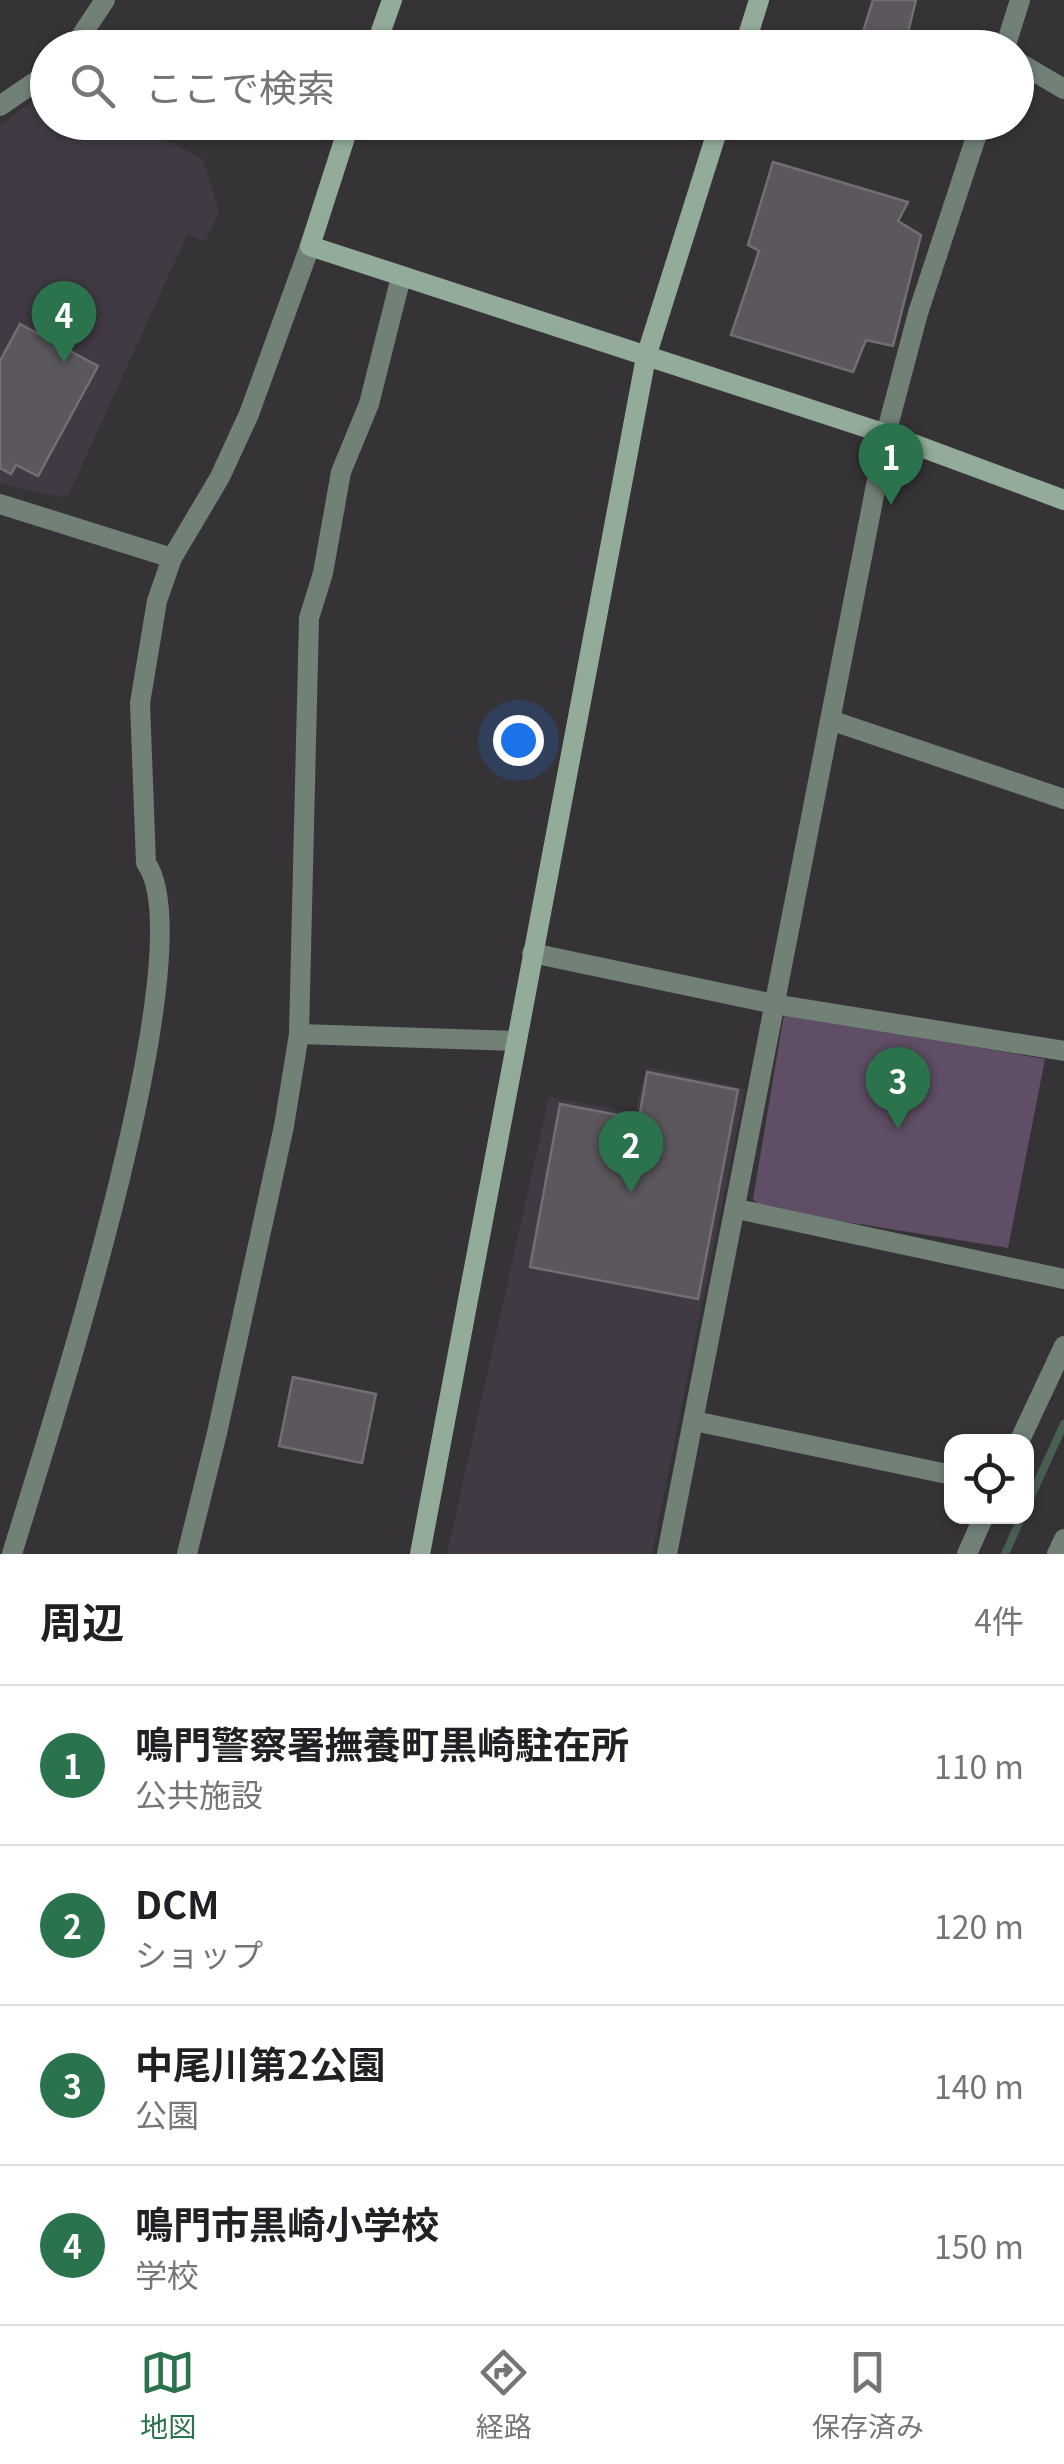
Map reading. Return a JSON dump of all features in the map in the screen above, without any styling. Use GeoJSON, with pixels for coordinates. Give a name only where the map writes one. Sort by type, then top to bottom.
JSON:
{"type":"FeatureCollection","features":[{"type":"Feature","properties":{"kind":"street"},"geometry":{"type":"LineString","coordinates":[[85,30],[104,0]]}},
{"type":"Feature","properties":{"kind":"street"},"geometry":{"type":"LineString","coordinates":[[381,30],[392,0]]}},
{"type":"Feature","properties":{"kind":"street"},"geometry":{"type":"LineString","coordinates":[[750,30],[759,0]]}},
{"type":"Feature","properties":{"kind":"street"},"geometry":{"type":"LineString","coordinates":[[1011,30],[1020,0]]}},
{"type":"Feature","properties":{"kind":"street"},"geometry":{"type":"LineString","coordinates":[[1034,71],[1064,89]]}},
{"type":"Feature","properties":{"kind":"street"},"geometry":{"type":"LineString","coordinates":[[0,106],[30,86]]}},
{"type":"Feature","properties":{"kind":"street"},"geometry":{"type":"LineString","coordinates":[[12,1554],[111,1221],[150,1032],[161,928],[156,876],[146,863],[140,702],[157,602],[172,558],[220,477],[249,414],[344,140]]}},
{"type":"Feature","properties":{"kind":"street"},"geometry":{"type":"LineString","coordinates":[[420,1554],[646,357],[714,140]]}},
{"type":"Feature","properties":{"kind":"street"},"geometry":{"type":"LineString","coordinates":[[667,1554],[886,434],[918,312],[975,140]]}},
{"type":"Feature","properties":{"kind":"street"},"geometry":{"type":"LineString","coordinates":[[310,246],[886,434],[1064,500]]}},
{"type":"Feature","properties":{"kind":"street"},"geometry":{"type":"LineString","coordinates":[[187,1554],[284,1126],[300,1034],[309,618],[324,573],[341,472],[369,404],[401,277]]}},
{"type":"Feature","properties":{"kind":"street"},"geometry":{"type":"LineString","coordinates":[[0,504],[172,558]]}},
{"type":"Feature","properties":{"kind":"street"},"geometry":{"type":"LineString","coordinates":[[830,720],[1064,800]]}},
{"type":"Feature","properties":{"kind":"street"},"geometry":{"type":"LineString","coordinates":[[532,953],[774,1004],[1064,1051]]}},
{"type":"Feature","properties":{"kind":"street"},"geometry":{"type":"LineString","coordinates":[[300,1034],[516,1041]]}},
{"type":"Feature","properties":{"kind":"street"},"geometry":{"type":"LineString","coordinates":[[737,1209],[1064,1279]]}},
{"type":"Feature","properties":{"kind":"street"},"geometry":{"type":"LineString","coordinates":[[1023,1434],[1064,1346]]}},
{"type":"Feature","properties":{"kind":"street"},"geometry":{"type":"LineString","coordinates":[[694,1421],[944,1473]]}},
{"type":"Feature","properties":{"kind":"street"},"geometry":{"type":"LineString","coordinates":[[967,1554],[980,1524]]}},
{"type":"Feature","properties":{"kind":"street"},"geometry":{"type":"LineString","coordinates":[[1057,1554],[1064,1538]]}},
{"type":"Feature","properties":{"kind":"shaded area"},"geometry":{"type":"Polygon","coordinates":[[[30,103],[30,140],[166,140],[203,159],[219,211],[205,242],[187,235],[67,498],[0,484],[0,126],[30,103]]]}},
{"type":"Feature","properties":{"kind":"shaded area"},"geometry":{"type":"Polygon","coordinates":[[[784,1014],[1045,1059],[1008,1248],[761,1208],[753,1199],[784,1014]]]}},
{"type":"Feature","properties":{"kind":"shaded area"},"geometry":{"type":"Polygon","coordinates":[[[647,1067],[745,1089],[652,1554],[447,1554],[549,1097],[635,1113],[647,1067]]]}},
{"type":"Feature","properties":{"kind":"building"},"geometry":{"type":"Polygon","coordinates":[[[873,0],[916,0],[908,30],[864,30],[873,0]]]}},
{"type":"Feature","properties":{"kind":"building"},"geometry":{"type":"Polygon","coordinates":[[[773,162],[908,202],[898,221],[921,235],[893,346],[866,340],[853,372],[731,335],[759,251],[748,245],[773,162]]]}},
{"type":"Feature","properties":{"kind":"building"},"geometry":{"type":"Polygon","coordinates":[[[20,324],[98,366],[38,476],[16,465],[11,474],[0,468],[0,361],[20,324]]]}},
{"type":"Feature","properties":{"kind":"building"},"geometry":{"type":"Polygon","coordinates":[[[647,1072],[738,1090],[698,1299],[530,1267],[560,1104],[639,1119],[647,1072]]]}},
{"type":"Feature","properties":{"kind":"building"},"geometry":{"type":"Polygon","coordinates":[[[293,1377],[376,1394],[362,1463],[279,1446],[293,1377]]]}},
{"type":"Feature","properties":{"kind":"waterway"},"geometry":{"type":"LineString","coordinates":[[1034,1490],[1064,1424]]}},
{"type":"Feature","properties":{"kind":"waterway"},"geometry":{"type":"LineString","coordinates":[[1005,1554],[1018,1524]]}},
{"type":"Feature","properties":{"kind":"place","name":"鳴門市黒崎小学校"},"geometry":{"type":"Point","coordinates":[64,363]}},
{"type":"Feature","properties":{"kind":"place","name":"鳴門警察署撫養町黒崎駐在所"},"geometry":{"type":"Point","coordinates":[891,505]}},
{"type":"Feature","properties":{"kind":"place","name":"中尾川第2公園"},"geometry":{"type":"Point","coordinates":[898,1129]}},
{"type":"Feature","properties":{"kind":"place","name":"DCM"},"geometry":{"type":"Point","coordinates":[631,1193]}}]}
